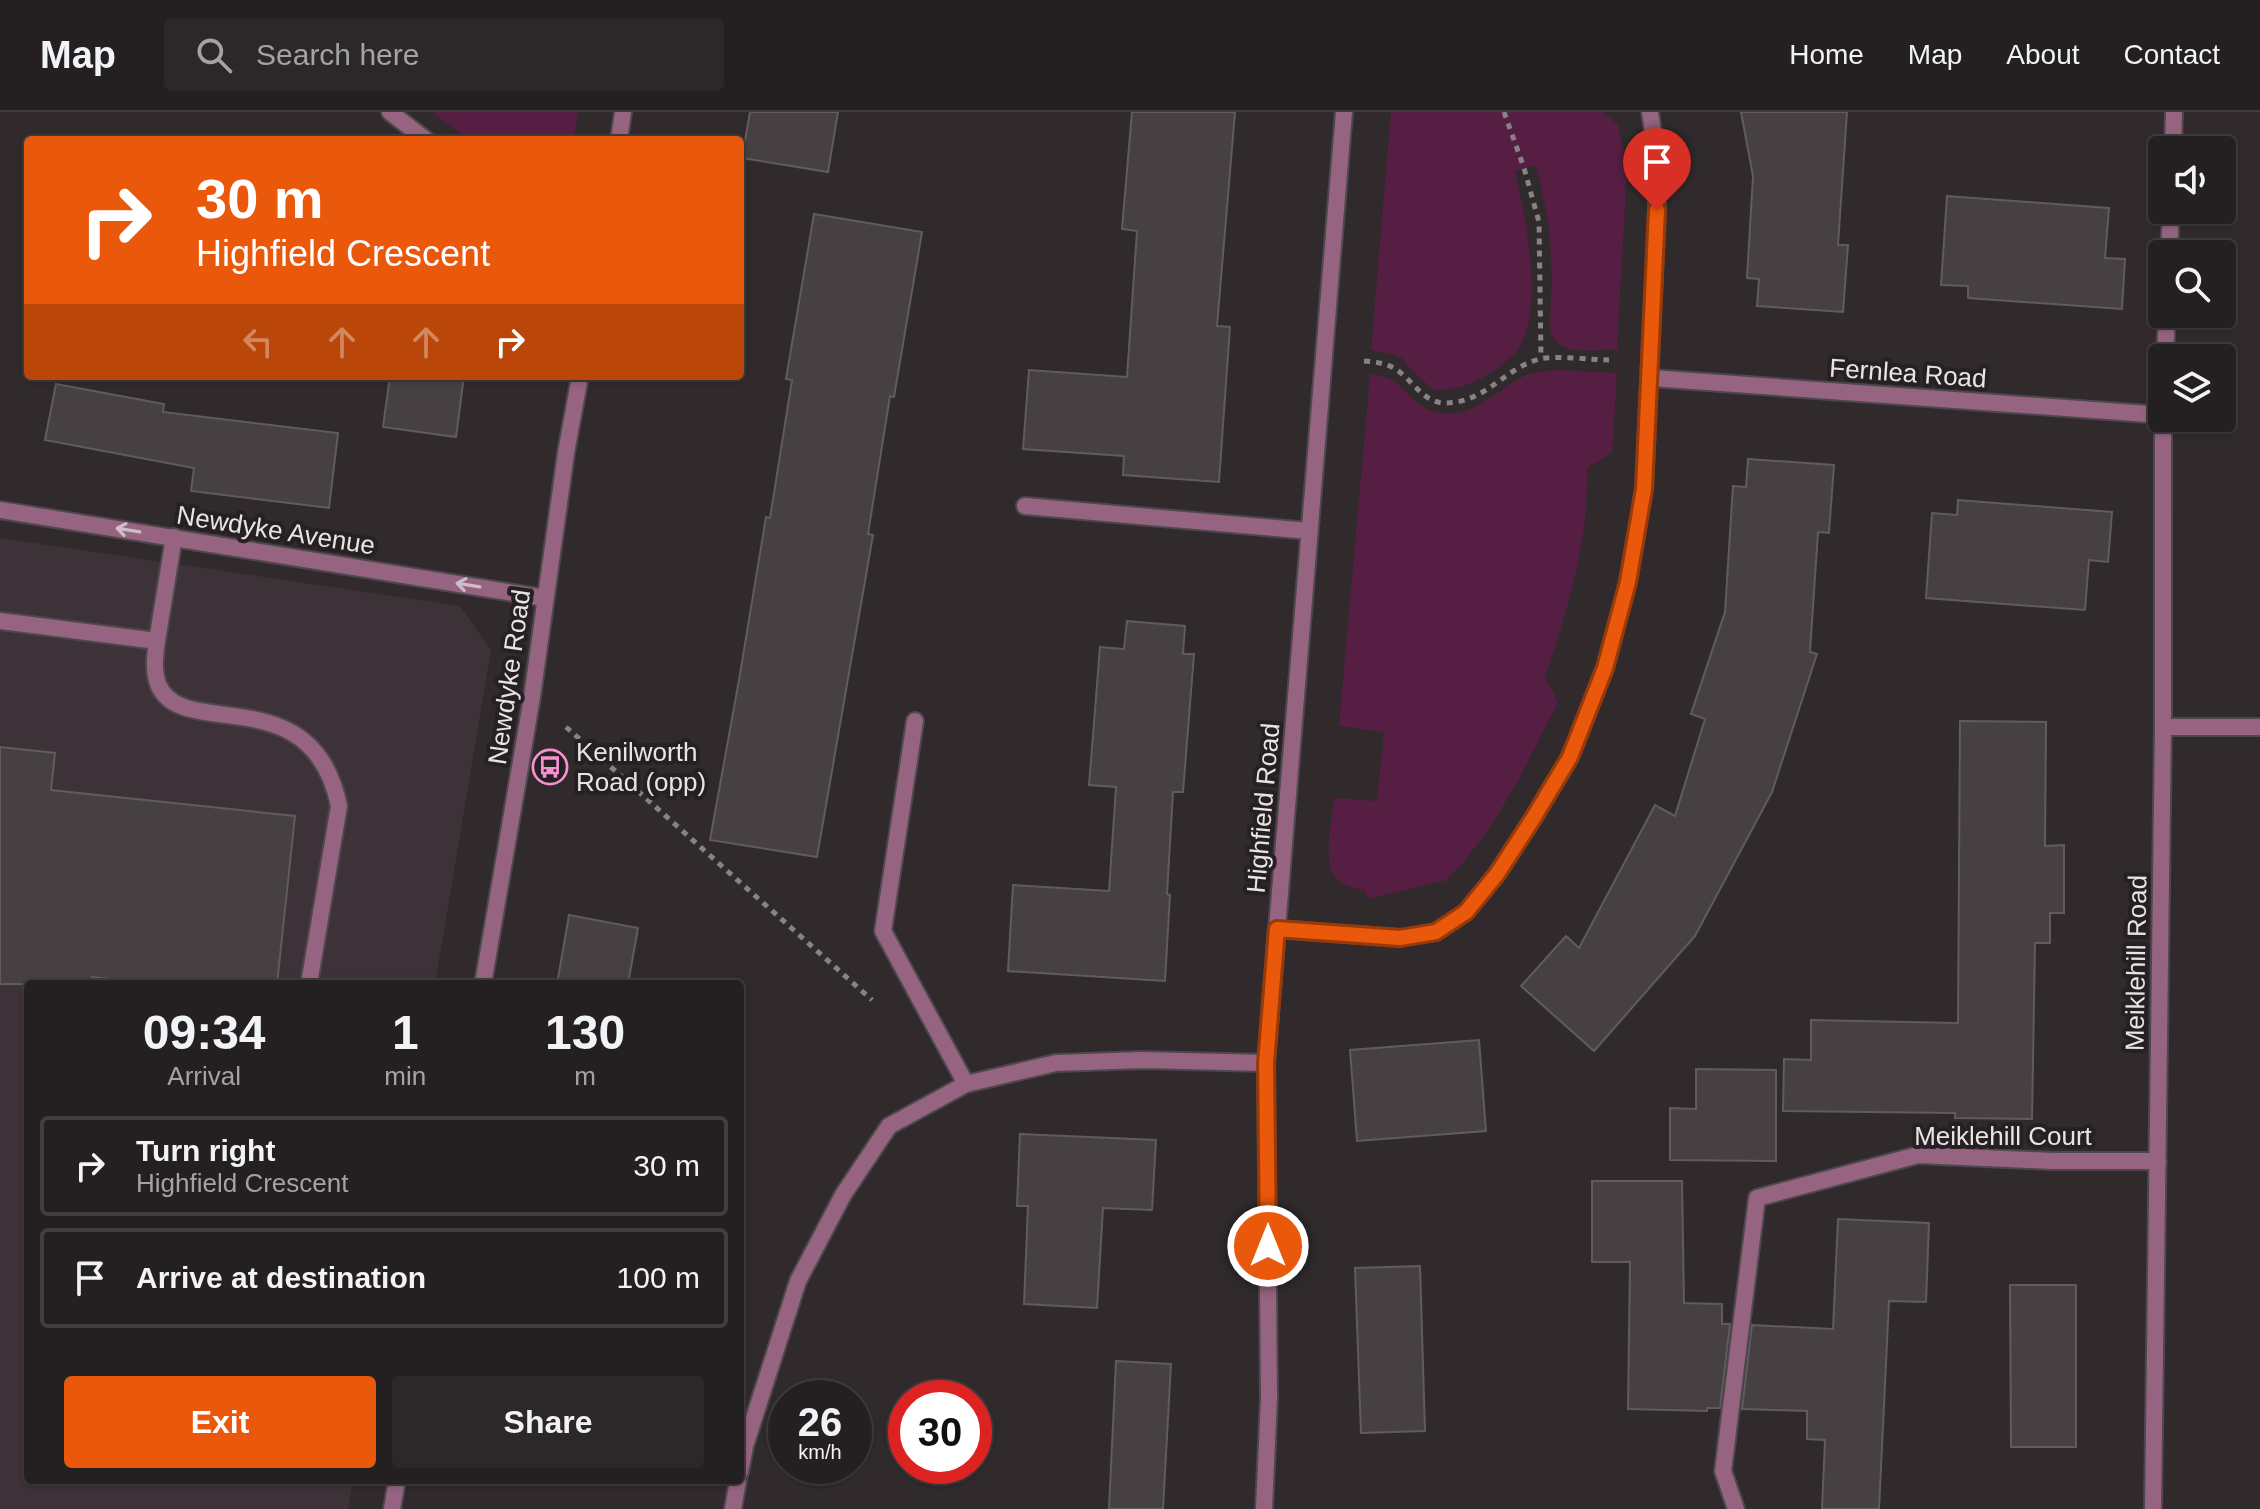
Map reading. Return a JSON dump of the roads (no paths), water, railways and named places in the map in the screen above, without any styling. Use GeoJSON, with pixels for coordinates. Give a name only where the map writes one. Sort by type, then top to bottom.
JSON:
{"type":"FeatureCollection","features":[{"type":"Feature","properties":{"kind":"street"},"geometry":{"type":"LineString","coordinates":[[390,112],[421,136]]}},
{"type":"Feature","properties":{"kind":"street"},"geometry":{"type":"LineString","coordinates":[[620,136],[623,112]]}},
{"type":"Feature","properties":{"kind":"street","name":"Highfield Road"},"geometry":{"type":"LineString","coordinates":[[1264,1509],[1269,1398],[1266,1063],[1344,112]]}},
{"type":"Feature","properties":{"kind":"street"},"geometry":{"type":"LineString","coordinates":[[1277,929],[1400,938],[1436,932],[1466,912],[1504,862],[1570,757],[1605,668],[1628,582],[1644,489],[1657,210],[1656,151],[1650,112]]}},
{"type":"Feature","properties":{"kind":"street"},"geometry":{"type":"LineString","coordinates":[[2173,136],[2174,112]]}},
{"type":"Feature","properties":{"kind":"street","name":"Fernlea Road"},"geometry":{"type":"LineString","coordinates":[[1651,378],[2148,416]]}},
{"type":"Feature","properties":{"kind":"street","name":"Newdyke Road"},"geometry":{"type":"LineString","coordinates":[[484,980],[532,697],[579,380]]}},
{"type":"Feature","properties":{"kind":"street","name":"Meiklehill Road"},"geometry":{"type":"LineString","coordinates":[[2153,1509],[2163,727],[2163,432]]}},
{"type":"Feature","properties":{"kind":"street"},"geometry":{"type":"LineString","coordinates":[[1025,506],[1309,531]]}},
{"type":"Feature","properties":{"kind":"street","name":"Newdyke Avenue"},"geometry":{"type":"LineString","coordinates":[[0,510],[545,598]]}},
{"type":"Feature","properties":{"kind":"street"},"geometry":{"type":"LineString","coordinates":[[174,537],[154,665],[158,685],[168,699],[181,707],[266,721],[293,732],[311,746],[325,764],[335,786],[339,806],[310,980]]}},
{"type":"Feature","properties":{"kind":"street"},"geometry":{"type":"LineString","coordinates":[[0,621],[157,641]]}},
{"type":"Feature","properties":{"kind":"street"},"geometry":{"type":"LineString","coordinates":[[915,721],[883,931],[966,1084]]}},
{"type":"Feature","properties":{"kind":"street"},"geometry":{"type":"LineString","coordinates":[[2163,727],[2260,727]]}},
{"type":"Feature","properties":{"kind":"street"},"geometry":{"type":"LineString","coordinates":[[744,1451],[798,1281],[843,1195],[889,1126],[966,1084],[1056,1063],[1143,1060],[1266,1063]]}},
{"type":"Feature","properties":{"kind":"street","name":"Meiklehill Court"},"geometry":{"type":"LineString","coordinates":[[1736,1509],[1723,1471],[1757,1198],[1918,1155],[2052,1161],[2158,1161]]}},
{"type":"Feature","properties":{"kind":"street"},"geometry":{"type":"LineString","coordinates":[[392,1509],[396,1484]]}},
{"type":"Feature","properties":{"kind":"street"},"geometry":{"type":"LineString","coordinates":[[733,1509],[737,1484]]}},
{"type":"Feature","properties":{"kind":"place","name":"Kenilworth Road (opp)"},"geometry":{"type":"Point","coordinates":[550,767]}}]}
